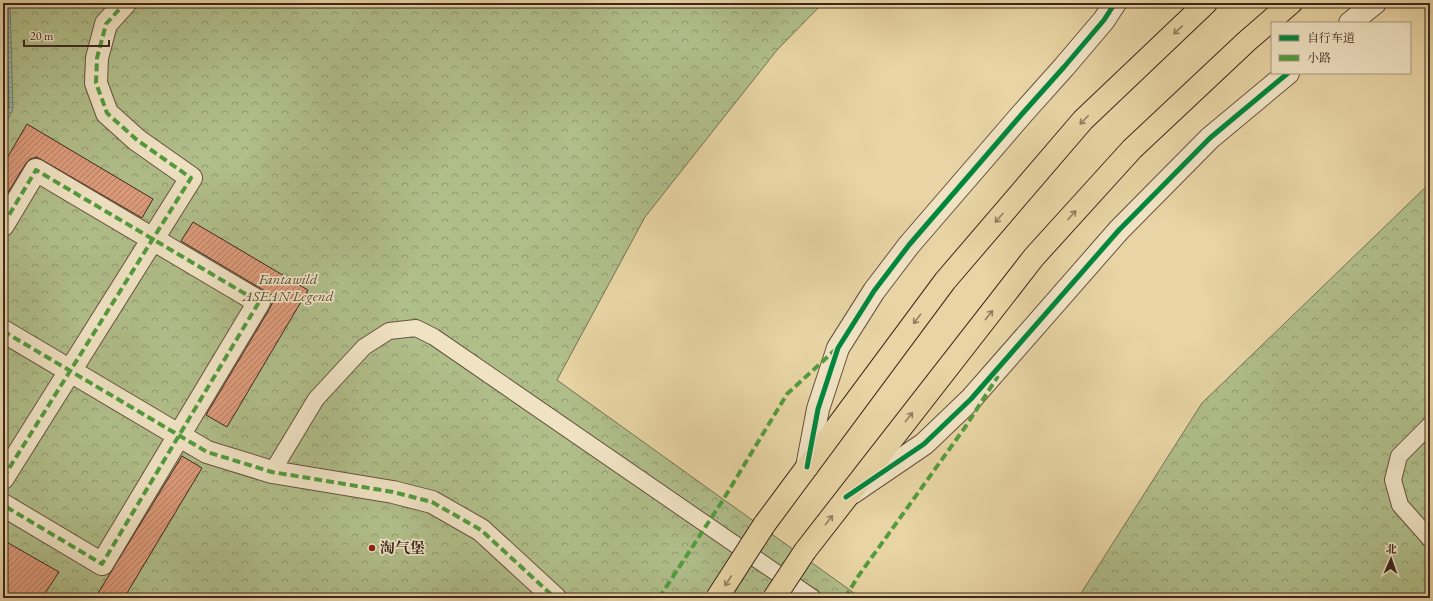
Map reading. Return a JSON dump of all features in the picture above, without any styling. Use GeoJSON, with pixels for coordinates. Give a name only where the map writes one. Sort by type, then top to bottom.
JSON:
{"type":"FeatureCollection","features":[{"type":"Feature","properties":{"kind":"main road"},"geometry":{"type":"LineString","coordinates":[[717,598],[764,525],[945,281],[1083,120],[1206,3]]}},
{"type":"Feature","properties":{"kind":"main road"},"geometry":{"type":"LineString","coordinates":[[774,598],[805,551],[846,497],[1034,256],[1132,149],[1247,41],[1291,3]]}},
{"type":"Feature","properties":{"kind":"street"},"geometry":{"type":"LineString","coordinates":[[3,478],[191,178],[137,140],[107,113],[96,83],[96,58],[106,24],[125,3]]}},
{"type":"Feature","properties":{"kind":"street"},"geometry":{"type":"LineString","coordinates":[[807,467],[818,409],[838,348],[874,291],[908,245],[1069,61],[1104,20],[1115,3]]}},
{"type":"Feature","properties":{"kind":"street"},"geometry":{"type":"LineString","coordinates":[[1351,22],[1375,3]]}},
{"type":"Feature","properties":{"kind":"street"},"geometry":{"type":"LineString","coordinates":[[846,497],[924,444],[961,409],[1009,357],[1119,230],[1210,138],[1287,74]]}},
{"type":"Feature","properties":{"kind":"street"},"geometry":{"type":"LineString","coordinates":[[3,225],[36,170],[259,302],[102,564],[3,506]]}},
{"type":"Feature","properties":{"kind":"street"},"geometry":{"type":"LineString","coordinates":[[3,330],[207,452],[272,472],[393,492],[432,502],[481,530],[555,598]]}},
{"type":"Feature","properties":{"kind":"lane"},"geometry":{"type":"LineString","coordinates":[[272,472],[316,400],[364,347],[390,331],[416,328],[434,337],[813,598]]}},
{"type":"Feature","properties":{"kind":"lane"},"geometry":{"type":"LineString","coordinates":[[1430,425],[1399,456],[1393,480],[1400,505],[1430,539]]}},
{"type":"Feature","properties":{"kind":"green space","name":"Fantawild ASEAN Legend"},"geometry":{"type":"Polygon","coordinates":[[[3,3],[823,3],[777,50],[645,217],[557,380],[861,598],[3,598],[3,3]]]}},
{"type":"Feature","properties":{"kind":"green space"},"geometry":{"type":"Polygon","coordinates":[[[1430,183],[1430,598],[1078,598],[1202,403],[1430,183]]]}},
{"type":"Feature","properties":{"kind":"water"},"geometry":{"type":"Polygon","coordinates":[[[3,3],[10,3],[13,109],[3,129],[3,3]]]}},
{"type":"Feature","properties":{"kind":"building"},"geometry":{"type":"Polygon","coordinates":[[[27,124],[153,199],[142,218],[37,157],[30,159],[26,163],[3,201],[3,165],[27,124]]]}},
{"type":"Feature","properties":{"kind":"building"},"geometry":{"type":"Polygon","coordinates":[[[193,222],[308,290],[227,427],[206,415],[270,308],[275,297],[181,241],[193,222]]]}},
{"type":"Feature","properties":{"kind":"building"},"geometry":{"type":"Polygon","coordinates":[[[182,456],[202,468],[124,598],[95,598],[182,456]]]}},
{"type":"Feature","properties":{"kind":"building"},"geometry":{"type":"Polygon","coordinates":[[[3,540],[59,572],[42,598],[3,598],[3,540]]]}},
{"type":"Feature","properties":{"kind":"marked path"},"geometry":{"type":"LineString","coordinates":[[3,478],[191,178],[137,140],[107,113],[96,83],[97,58],[106,24],[125,3]]}},
{"type":"Feature","properties":{"kind":"marked path"},"geometry":{"type":"LineString","coordinates":[[3,225],[36,170],[259,302],[102,564],[3,505]]}},
{"type":"Feature","properties":{"kind":"marked path"},"geometry":{"type":"LineString","coordinates":[[3,331],[207,452],[272,472],[393,492],[432,502],[481,530],[555,598]]}},
{"type":"Feature","properties":{"kind":"marked path"},"geometry":{"type":"LineString","coordinates":[[659,598],[723,500],[787,394],[835,350]]}},
{"type":"Feature","properties":{"kind":"marked path"},"geometry":{"type":"LineString","coordinates":[[845,598],[857,578],[966,426],[998,376]]}},
{"type":"Feature","properties":{"kind":"cycle path"},"geometry":{"type":"LineString","coordinates":[[807,467],[818,409],[838,348],[874,291],[909,245],[1064,67],[1104,20],[1115,3]]}},
{"type":"Feature","properties":{"kind":"cycle path"},"geometry":{"type":"LineString","coordinates":[[846,497],[924,444],[971,399],[1119,230],[1210,138],[1287,74]]}},
{"type":"Feature","properties":{"kind":"place","name":"淘气堡"},"geometry":{"type":"Point","coordinates":[372,548]}}]}
